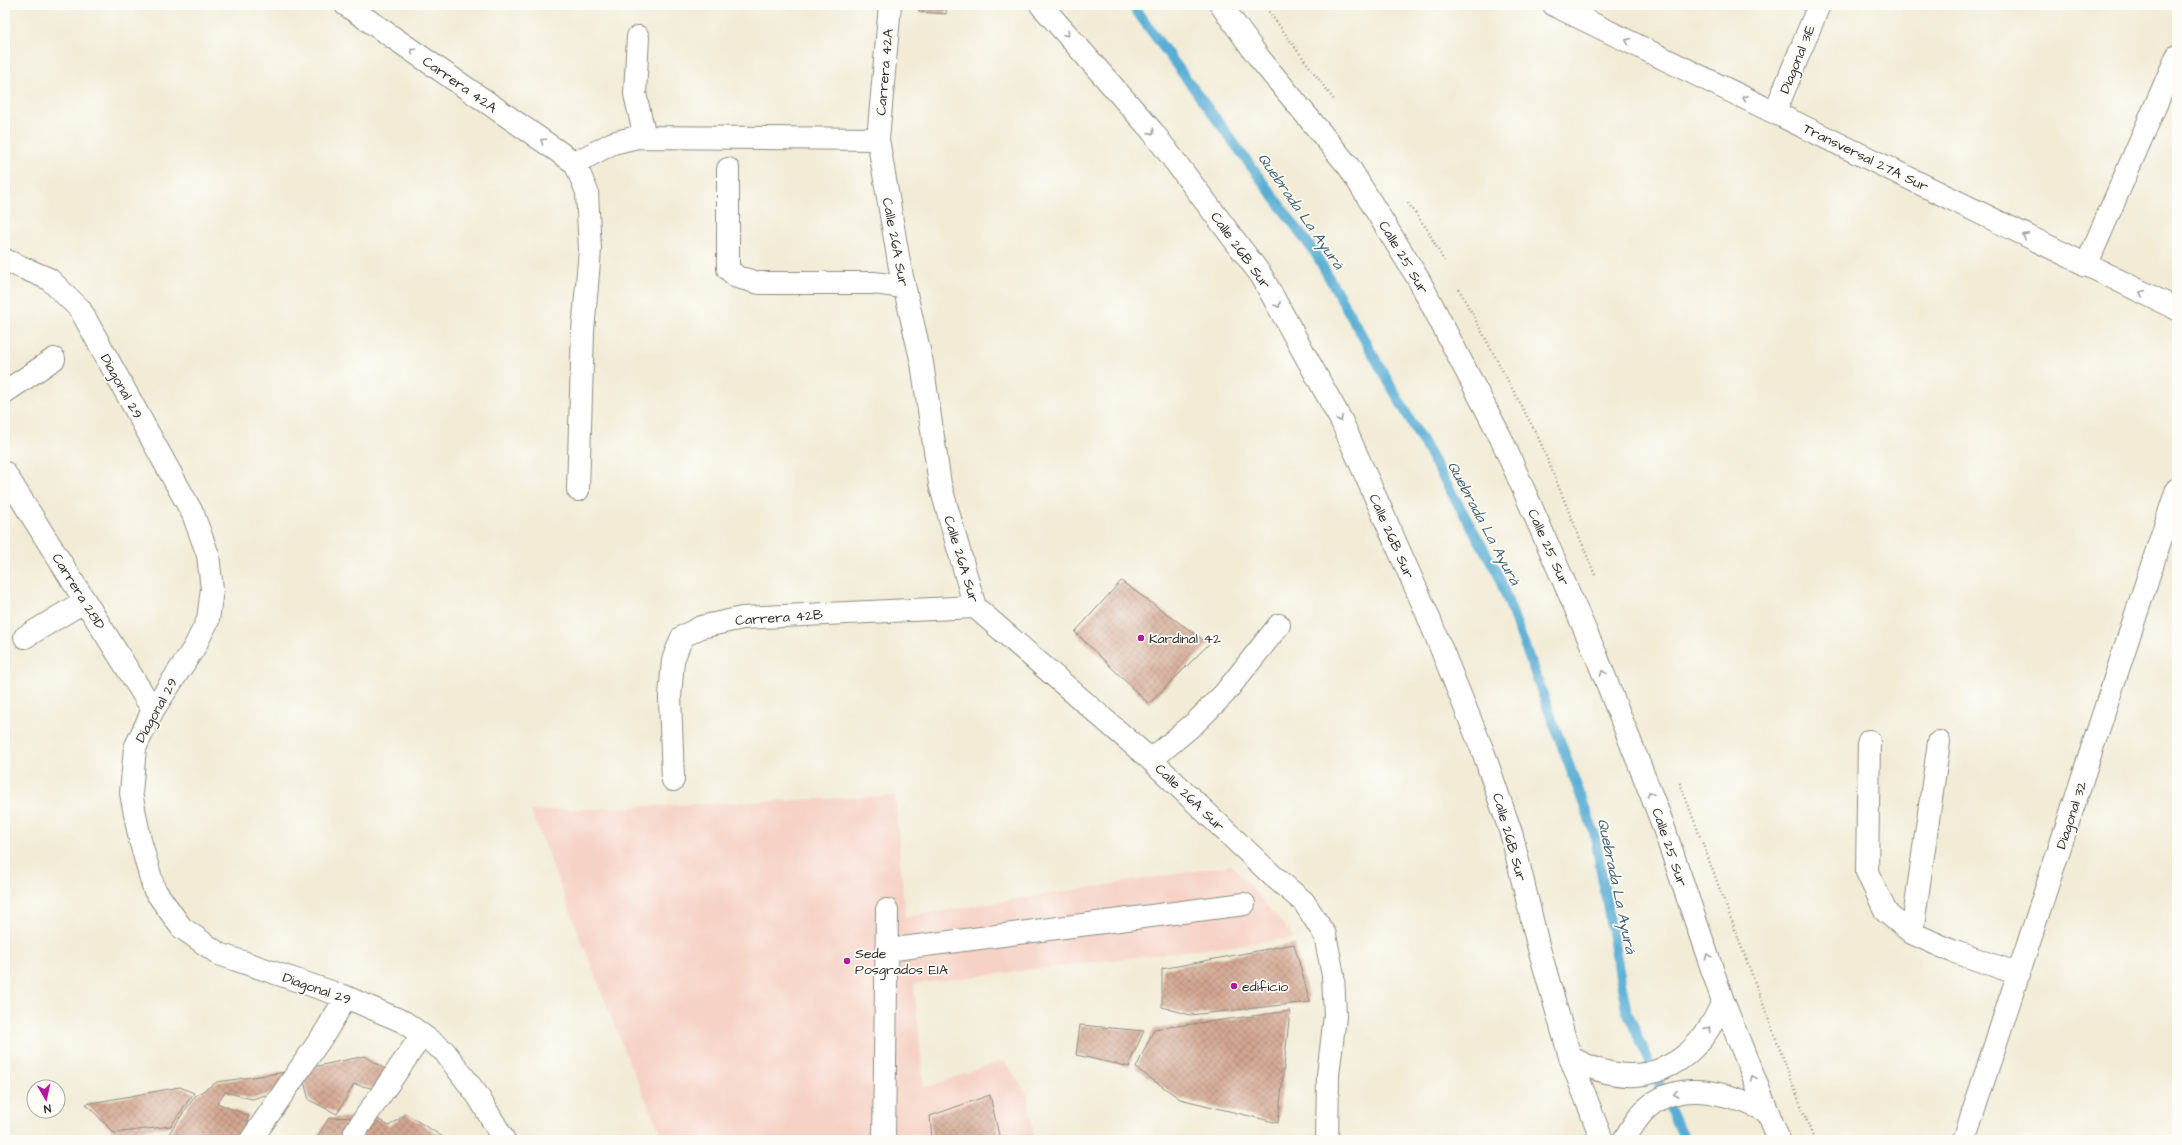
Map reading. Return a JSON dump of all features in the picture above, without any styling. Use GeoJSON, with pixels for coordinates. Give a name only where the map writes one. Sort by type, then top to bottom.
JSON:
{"type":"FeatureCollection","features":[{"type":"Feature","properties":{"kind":"street","name":"Carrera 42A"},"geometry":{"type":"LineString","coordinates":[[346,5],[575,163]]}},
{"type":"Feature","properties":{"kind":"street","name":"Carrera 42A"},"geometry":{"type":"LineString","coordinates":[[878,139],[890,5]]}},
{"type":"Feature","properties":{"kind":"street","name":"Calle 26B Sur"},"geometry":{"type":"LineString","coordinates":[[1041,5],[1152,131],[1262,275],[1342,422],[1426,611],[1484,754],[1512,836],[1538,945],[1570,1057],[1602,1140]]}},
{"type":"Feature","properties":{"kind":"street","name":"Calle 25 Sur"},"geometry":{"type":"LineString","coordinates":[[1221,5],[1260,59],[1349,167],[1420,280],[1501,438],[1599,662],[1660,817],[1723,1000],[1766,1111],[1779,1140]]}},
{"type":"Feature","properties":{"kind":"street","name":"Transversal 27A Sur"},"geometry":{"type":"LineString","coordinates":[[1554,5],[1775,112],[2086,266],[2177,309]]}},
{"type":"Feature","properties":{"kind":"street","name":"Diagonal 31E"},"geometry":{"type":"LineString","coordinates":[[1775,112],[1819,5]]}},
{"type":"Feature","properties":{"kind":"street"},"geometry":{"type":"LineString","coordinates":[[638,37],[635,94],[645,137]]}},
{"type":"Feature","properties":{"kind":"street"},"geometry":{"type":"LineString","coordinates":[[2086,266],[2177,56]]}},
{"type":"Feature","properties":{"kind":"street"},"geometry":{"type":"LineString","coordinates":[[578,490],[583,331],[590,250],[587,192],[575,163],[613,143],[645,137],[878,139]]}},
{"type":"Feature","properties":{"kind":"street","name":"Calle 26A Sur"},"geometry":{"type":"LineString","coordinates":[[878,139],[904,287],[922,363],[940,484],[975,606],[1151,760],[1273,876],[1304,902],[1325,934],[1333,975],[1335,1016],[1328,1075],[1327,1140]]}},
{"type":"Feature","properties":{"kind":"street"},"geometry":{"type":"LineString","coordinates":[[728,169],[728,269],[736,277],[759,283],[874,283],[904,287]]}},
{"type":"Feature","properties":{"kind":"street","name":"Diagonal 29"},"geometry":{"type":"LineString","coordinates":[[5,260],[49,278],[80,309],[193,514],[208,555],[212,589],[208,620],[194,648],[153,710],[135,748],[131,793],[140,840],[154,889],[181,927],[219,954],[346,997],[404,1022],[444,1051],[478,1096],[504,1140]]}},
{"type":"Feature","properties":{"kind":"street"},"geometry":{"type":"LineString","coordinates":[[5,392],[54,359]]}},
{"type":"Feature","properties":{"kind":"street","name":"Carrera 28D"},"geometry":{"type":"LineString","coordinates":[[5,473],[153,710]]}},
{"type":"Feature","properties":{"kind":"street","name":"Diagonal 32"},"geometry":{"type":"LineString","coordinates":[[1964,1140],[2177,490]]}},
{"type":"Feature","properties":{"kind":"street"},"geometry":{"type":"LineString","coordinates":[[25,637],[85,601]]}},
{"type":"Feature","properties":{"kind":"street","name":"Carrera 42B"},"geometry":{"type":"LineString","coordinates":[[673,780],[670,697],[673,660],[682,637],[701,627],[742,618],[975,606]]}},
{"type":"Feature","properties":{"kind":"street"},"geometry":{"type":"LineString","coordinates":[[1151,760],[1196,722],[1224,694],[1279,625]]}},
{"type":"Feature","properties":{"kind":"street"},"geometry":{"type":"LineString","coordinates":[[1870,741],[1867,872],[1886,912],[1912,933],[1952,951],[2018,974]]}},
{"type":"Feature","properties":{"kind":"street"},"geometry":{"type":"LineString","coordinates":[[1912,933],[1940,742]]}},
{"type":"Feature","properties":{"kind":"street"},"geometry":{"type":"LineString","coordinates":[[887,950],[1244,904]]}},
{"type":"Feature","properties":{"kind":"street"},"geometry":{"type":"LineString","coordinates":[[884,1140],[887,910]]}},
{"type":"Feature","properties":{"kind":"street"},"geometry":{"type":"LineString","coordinates":[[251,1140],[326,1031],[346,997]]}},
{"type":"Feature","properties":{"kind":"street"},"geometry":{"type":"LineString","coordinates":[[1570,1057],[1595,1070],[1614,1074],[1634,1076],[1653,1073],[1672,1065],[1707,1032],[1716,1017],[1723,1000]]}},
{"type":"Feature","properties":{"kind":"street"},"geometry":{"type":"LineString","coordinates":[[355,1132],[422,1035]]}},
{"type":"Feature","properties":{"kind":"street"},"geometry":{"type":"LineString","coordinates":[[1627,1134],[1646,1110],[1666,1096],[1690,1090],[1714,1092],[1738,1098],[1766,1111]]}},
{"type":"Feature","properties":{"kind":"shaded area","name":"Sede Posgrados EIA"},"geometry":{"type":"Polygon","coordinates":[[[895,796],[905,917],[1232,865],[1295,938],[914,984],[924,1088],[1004,1060],[1028,1096],[1034,1140],[664,1140],[628,1060],[531,811],[895,796]]]}},
{"type":"Feature","properties":{"kind":"building"},"geometry":{"type":"Polygon","coordinates":[[[920,5],[947,5],[946,14],[919,12],[920,5]]]}},
{"type":"Feature","properties":{"kind":"building","name":"Kardinal 42"},"geometry":{"type":"Polygon","coordinates":[[[1121,581],[1209,644],[1149,704],[1075,632],[1121,581]]]}},
{"type":"Feature","properties":{"kind":"building","name":"edificio"},"geometry":{"type":"Polygon","coordinates":[[[1294,944],[1310,1002],[1190,1015],[1162,1007],[1162,969],[1294,944]]]}},
{"type":"Feature","properties":{"kind":"building"},"geometry":{"type":"Polygon","coordinates":[[[1290,1011],[1278,1123],[1180,1099],[1136,1068],[1154,1029],[1290,1011]]]}},
{"type":"Feature","properties":{"kind":"building"},"geometry":{"type":"Polygon","coordinates":[[[1080,1025],[1144,1031],[1129,1064],[1130,1067],[1076,1055],[1080,1025]]]}},
{"type":"Feature","properties":{"kind":"building"},"geometry":{"type":"Polygon","coordinates":[[[365,1056],[388,1071],[375,1089],[354,1084],[337,1114],[309,1100],[303,1078],[313,1067],[365,1056]]]}},
{"type":"Feature","properties":{"kind":"building"},"geometry":{"type":"Polygon","coordinates":[[[293,1071],[279,1091],[252,1099],[225,1092],[217,1103],[249,1116],[246,1121],[257,1125],[246,1140],[136,1140],[168,1135],[195,1096],[217,1082],[293,1071]]]}},
{"type":"Feature","properties":{"kind":"building"},"geometry":{"type":"Polygon","coordinates":[[[180,1087],[194,1093],[171,1126],[114,1133],[86,1104],[180,1087]]]}},
{"type":"Feature","properties":{"kind":"building"},"geometry":{"type":"Polygon","coordinates":[[[990,1095],[1000,1140],[932,1140],[930,1116],[990,1095]]]}},
{"type":"Feature","properties":{"kind":"building"},"geometry":{"type":"Polygon","coordinates":[[[406,1114],[448,1140],[352,1140],[373,1116],[389,1126],[406,1114]]]}},
{"type":"Feature","properties":{"kind":"building"},"geometry":{"type":"Polygon","coordinates":[[[360,1117],[344,1138],[315,1140],[329,1118],[360,1117]]]}},
{"type":"Feature","properties":{"kind":"waterway","name":"Quebrada La Ayurá"},"geometry":{"type":"LineString","coordinates":[[1132,5],[1315,253],[1498,574],[1594,832],[1626,1009],[1684,1140]]}},
{"type":"Feature","properties":{"kind":"place","name":"Kardinal 42"},"geometry":{"type":"Point","coordinates":[1141,638]}},
{"type":"Feature","properties":{"kind":"place","name":"Sede Posgrados EIA"},"geometry":{"type":"Point","coordinates":[847,961]}},
{"type":"Feature","properties":{"kind":"place","name":"edificio"},"geometry":{"type":"Point","coordinates":[1234,986]}}]}
